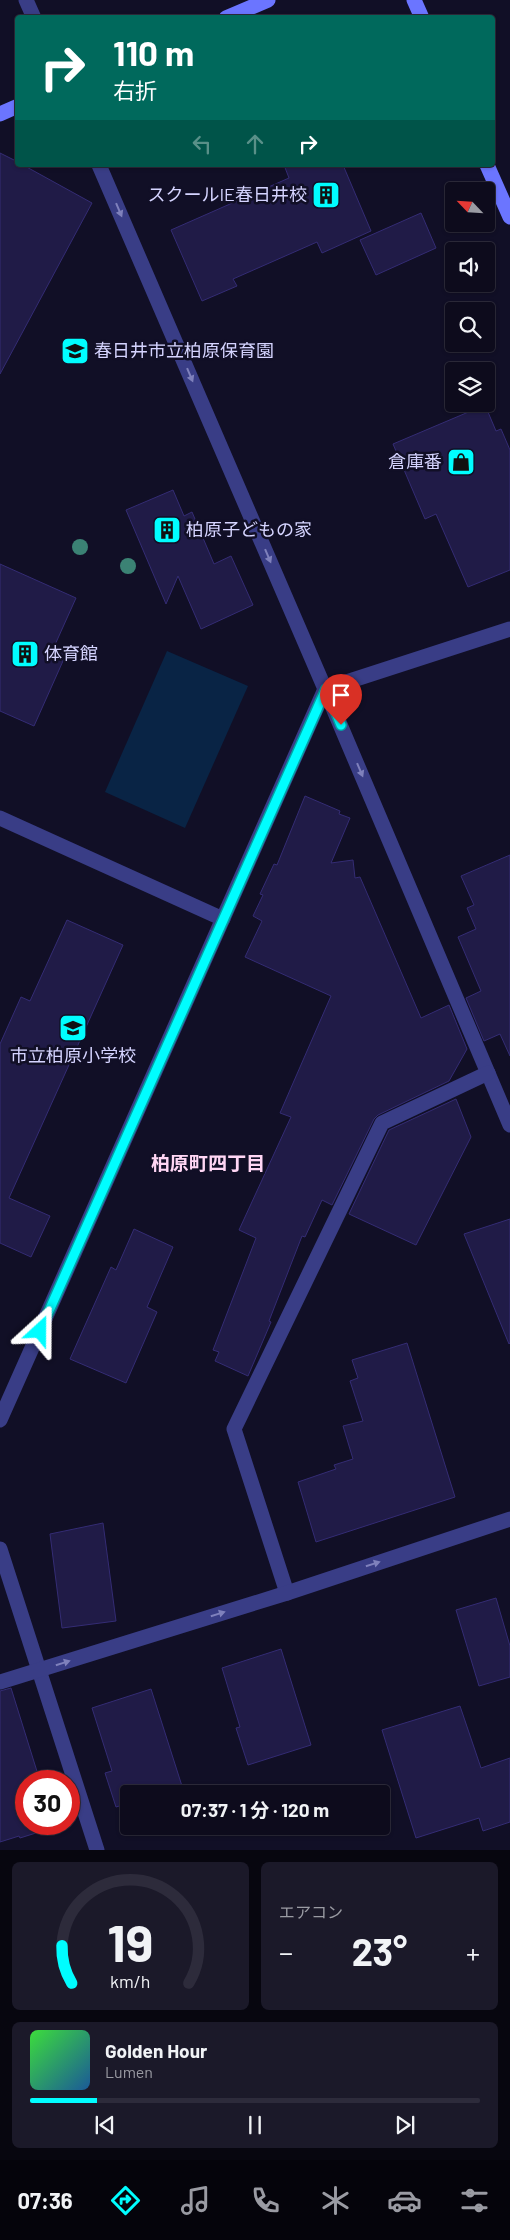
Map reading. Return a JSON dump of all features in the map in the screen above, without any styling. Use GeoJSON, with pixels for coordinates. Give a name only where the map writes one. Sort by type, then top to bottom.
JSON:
{"type":"FeatureCollection","features":[{"type":"Feature","properties":{"kind":"main road"},"geometry":{"type":"LineString","coordinates":[[233,15],[268,0]]}},
{"type":"Feature","properties":{"kind":"main road"},"geometry":{"type":"LineString","coordinates":[[414,0],[421,15]]}},
{"type":"Feature","properties":{"kind":"main road"},"geometry":{"type":"LineString","coordinates":[[0,114],[15,107]]}},
{"type":"Feature","properties":{"kind":"main road"},"geometry":{"type":"LineString","coordinates":[[488,167],[510,217]]}},
{"type":"Feature","properties":{"kind":"street"},"geometry":{"type":"LineString","coordinates":[[26,0],[33,15]]}},
{"type":"Feature","properties":{"kind":"street"},"geometry":{"type":"LineString","coordinates":[[100,167],[326,689],[510,1125]]}},
{"type":"Feature","properties":{"kind":"street"},"geometry":{"type":"LineString","coordinates":[[0,1420],[326,689],[510,629]]}},
{"type":"Feature","properties":{"kind":"street"},"geometry":{"type":"LineString","coordinates":[[0,818],[222,919]]}},
{"type":"Feature","properties":{"kind":"street"},"geometry":{"type":"LineString","coordinates":[[287,1593],[234,1429],[382,1123],[488,1073]]}},
{"type":"Feature","properties":{"kind":"street"},"geometry":{"type":"LineString","coordinates":[[0,1682],[287,1593],[510,1519]]}},
{"type":"Feature","properties":{"kind":"street"},"geometry":{"type":"LineString","coordinates":[[0,1548],[97,1850]]}},
{"type":"Feature","properties":{"kind":"water"},"geometry":{"type":"Polygon","coordinates":[[[167,651],[248,686],[185,828],[105,792],[167,651]]]}},
{"type":"Feature","properties":{"kind":"building"},"geometry":{"type":"Polygon","coordinates":[[[0,153],[15,160],[15,167],[27,167],[92,203],[0,374],[0,153]]]}},
{"type":"Feature","properties":{"kind":"building"},"geometry":{"type":"Polygon","coordinates":[[[285,167],[344,167],[371,231],[322,253],[317,242],[233,279],[237,286],[202,301],[171,230],[289,178],[285,167]]]}},
{"type":"Feature","properties":{"kind":"building"},"geometry":{"type":"Polygon","coordinates":[[[421,213],[436,248],[376,275],[360,240],[421,213]]]}},
{"type":"Feature","properties":{"kind":"building"},"geometry":{"type":"Polygon","coordinates":[[[468,412],[488,412],[496,431],[501,429],[510,450],[510,570],[468,587],[436,514],[425,519],[393,444],[468,412]]]}},
{"type":"Feature","properties":{"kind":"building","name":"柏原子どもの家"},"geometry":{"type":"Polygon","coordinates":[[[173,490],[184,516],[192,512],[214,564],[231,556],[253,605],[201,629],[178,576],[166,604],[126,510],[173,490]]]}},
{"type":"Feature","properties":{"kind":"building","name":"体育館"},"geometry":{"type":"Polygon","coordinates":[[[0,564],[76,598],[54,647],[67,652],[34,726],[0,711],[0,564]]]}},
{"type":"Feature","properties":{"kind":"building"},"geometry":{"type":"Polygon","coordinates":[[[305,796],[340,811],[339,814],[350,818],[331,863],[353,860],[355,878],[360,877],[421,1018],[449,1005],[467,1049],[449,1081],[378,1115],[374,1119],[332,1205],[322,1200],[305,1237],[302,1236],[269,1321],[271,1322],[248,1376],[215,1361],[219,1352],[213,1350],[256,1238],[239,1230],[291,1117],[280,1113],[331,996],[245,957],[262,921],[253,916],[263,895],[260,894],[274,864],[277,865],[305,796]]]}},
{"type":"Feature","properties":{"kind":"building"},"geometry":{"type":"Polygon","coordinates":[[[510,855],[510,1056],[500,1034],[484,1041],[466,998],[481,991],[458,937],[476,929],[467,908],[474,905],[461,876],[510,855]]]}},
{"type":"Feature","properties":{"kind":"building"},"geometry":{"type":"Polygon","coordinates":[[[67,920],[123,945],[9,1198],[50,1216],[31,1257],[0,1243],[0,1044],[21,997],[30,1001],[67,920]]]}},
{"type":"Feature","properties":{"kind":"building"},"geometry":{"type":"Polygon","coordinates":[[[456,1099],[471,1137],[416,1245],[349,1214],[389,1130],[456,1099]]]}},
{"type":"Feature","properties":{"kind":"building"},"geometry":{"type":"Polygon","coordinates":[[[510,1219],[510,1343],[509,1344],[464,1234],[510,1219]]]}},
{"type":"Feature","properties":{"kind":"building"},"geometry":{"type":"Polygon","coordinates":[[[134,1229],[173,1247],[147,1307],[157,1312],[126,1383],[70,1359],[111,1267],[116,1270],[134,1229]]]}},
{"type":"Feature","properties":{"kind":"building"},"geometry":{"type":"Polygon","coordinates":[[[407,1343],[455,1497],[316,1542],[298,1482],[336,1469],[334,1465],[353,1459],[343,1426],[363,1421],[350,1381],[358,1378],[352,1360],[407,1343]]]}},
{"type":"Feature","properties":{"kind":"building"},"geometry":{"type":"Polygon","coordinates":[[[103,1523],[116,1621],[62,1628],[50,1534],[103,1523]]]}},
{"type":"Feature","properties":{"kind":"building"},"geometry":{"type":"Polygon","coordinates":[[[496,1598],[510,1646],[510,1677],[479,1686],[456,1610],[496,1598]]]}},
{"type":"Feature","properties":{"kind":"building"},"geometry":{"type":"Polygon","coordinates":[[[281,1649],[311,1745],[248,1765],[236,1728],[240,1727],[222,1668],[281,1649]]]}},
{"type":"Feature","properties":{"kind":"building"},"geometry":{"type":"Polygon","coordinates":[[[11,1688],[37,1770],[15,1770],[15,1835],[30,1835],[0,1842],[0,1691],[11,1688]]]}},
{"type":"Feature","properties":{"kind":"building"},"geometry":{"type":"Polygon","coordinates":[[[151,1689],[182,1785],[120,1785],[120,1806],[116,1807],[105,1773],[112,1771],[92,1708],[151,1689]]]}},
{"type":"Feature","properties":{"kind":"building"},"geometry":{"type":"Polygon","coordinates":[[[460,1706],[481,1768],[510,1758],[510,1822],[483,1831],[479,1818],[416,1838],[382,1730],[460,1706]]]}},
{"type":"Feature","properties":{"kind":"place","name":"スクールIE春日井校"},"geometry":{"type":"Point","coordinates":[326,195]}},
{"type":"Feature","properties":{"kind":"place","name":"春日井市立柏原保育園"},"geometry":{"type":"Point","coordinates":[75,351]}},
{"type":"Feature","properties":{"kind":"place","name":"倉庫番"},"geometry":{"type":"Point","coordinates":[461,462]}},
{"type":"Feature","properties":{"kind":"place","name":"柏原子どもの家"},"geometry":{"type":"Point","coordinates":[167,530]}},
{"type":"Feature","properties":{"kind":"place","name":"体育館"},"geometry":{"type":"Point","coordinates":[25,654]}},
{"type":"Feature","properties":{"kind":"place","name":"市立柏原小学校"},"geometry":{"type":"Point","coordinates":[73,1028]}},
{"type":"Feature","properties":{"kind":"district","name":"柏原町四丁目"},"geometry":{"type":"Point","coordinates":[208,1163]}},
{"type":"Feature","properties":{"kind":"route"},"geometry":{"type":"LineString","coordinates":[[40,1331],[326,689],[341,725]]}}]}
